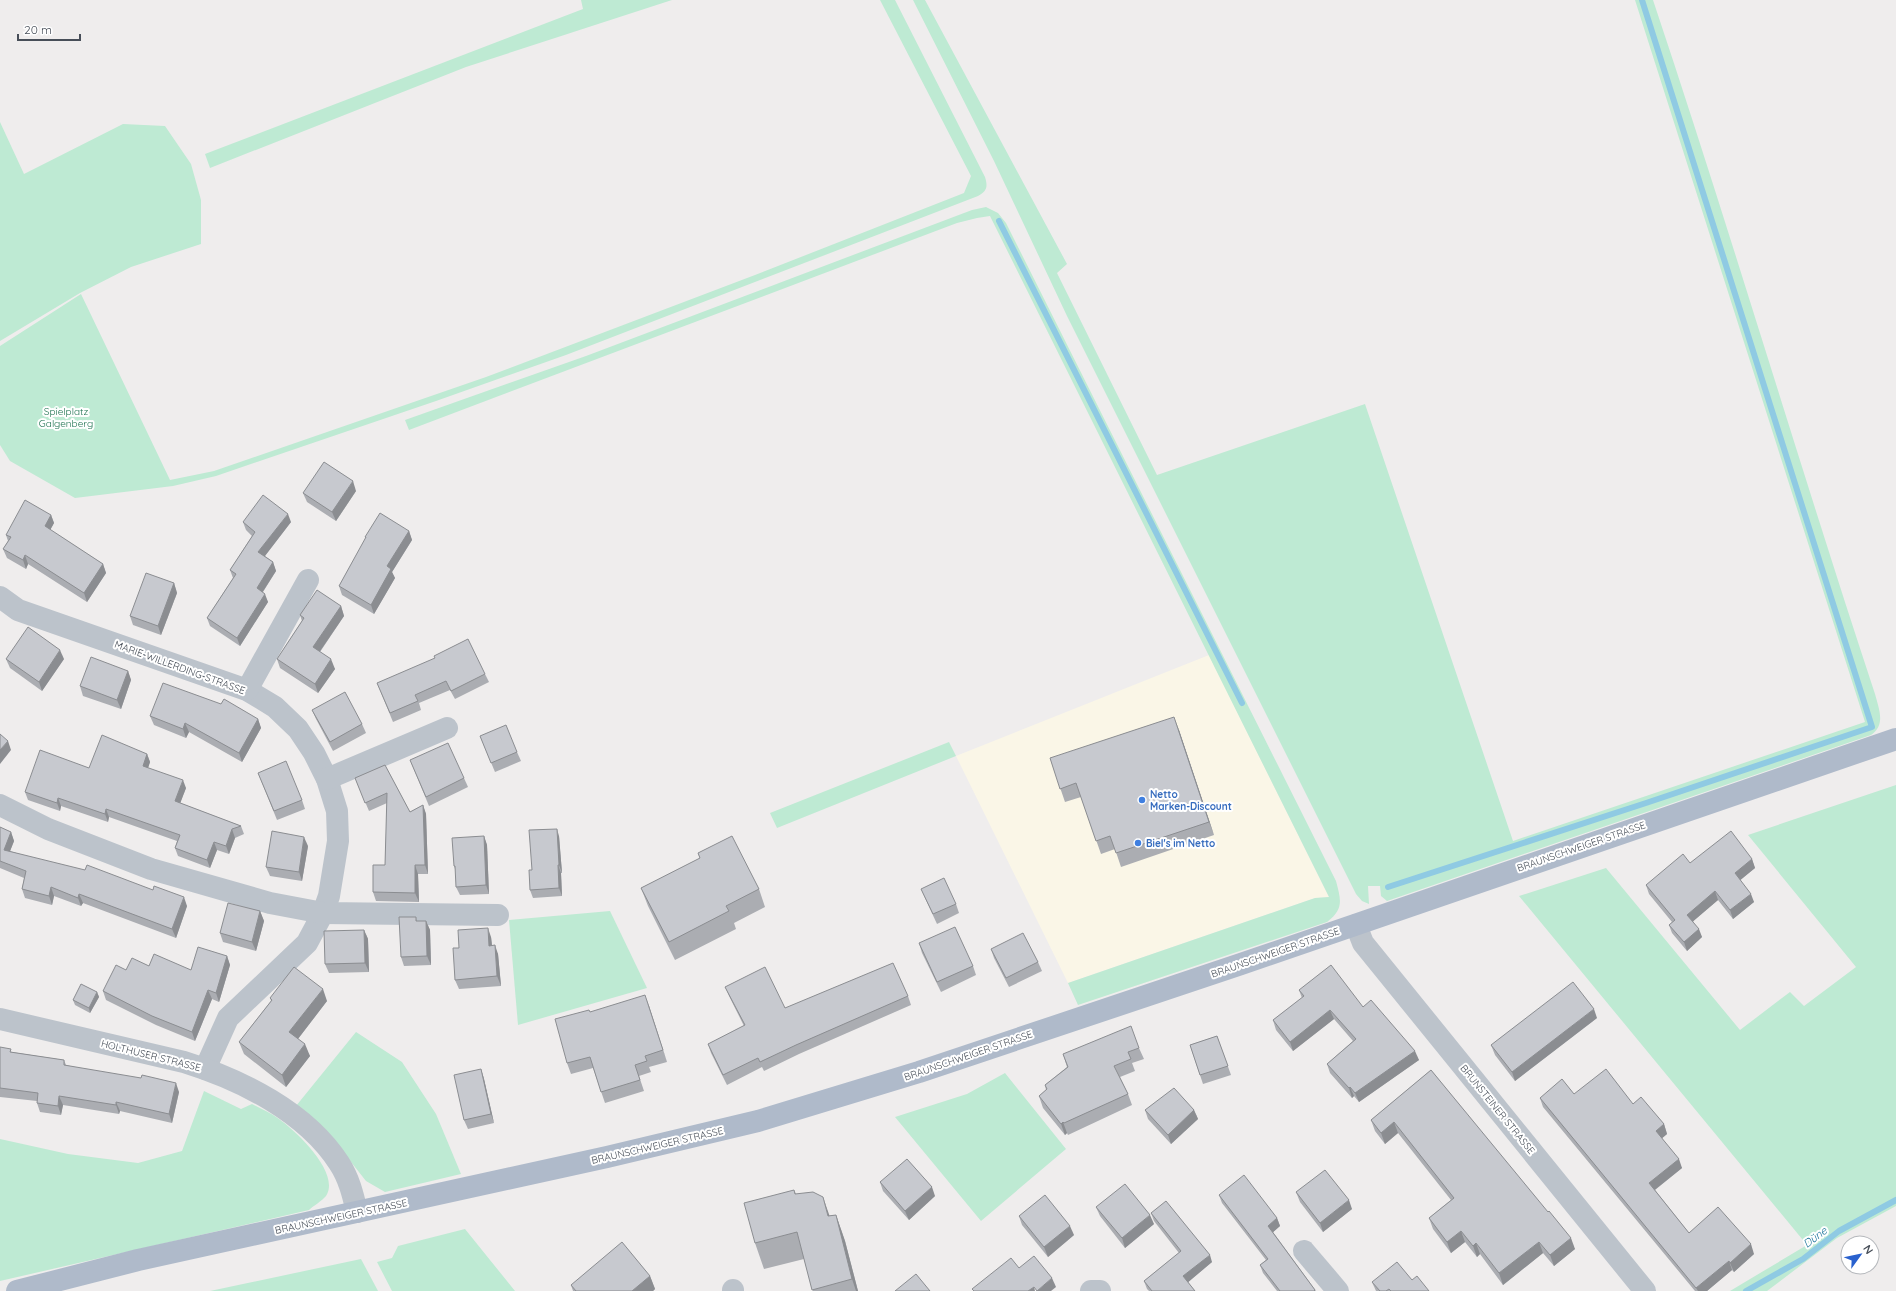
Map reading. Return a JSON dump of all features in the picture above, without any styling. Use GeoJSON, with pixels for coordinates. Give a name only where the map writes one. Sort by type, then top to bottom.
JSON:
{"type":"FeatureCollection","features":[{"type":"Feature","properties":{"kind":"main road","name":"BRAUNSCHWEIGER STRASSE"},"geometry":{"type":"LineString","coordinates":[[17,1291],[138,1260],[607,1157],[758,1121],[919,1072],[1356,925],[1896,739]]}},
{"type":"Feature","properties":{"kind":"street"},"geometry":{"type":"LineString","coordinates":[[247,690],[308,580]]}},
{"type":"Feature","properties":{"kind":"street","name":"MARIE-WILLERDING-STRASSE"},"geometry":{"type":"LineString","coordinates":[[0,597],[18,610],[247,690],[275,707],[298,729],[314,753],[327,779],[338,811],[338,842],[329,896],[323,913],[307,943],[228,1018],[205,1068]]}},
{"type":"Feature","properties":{"kind":"street"},"geometry":{"type":"LineString","coordinates":[[327,779],[447,728]]}},
{"type":"Feature","properties":{"kind":"street"},"geometry":{"type":"LineString","coordinates":[[0,805],[48,829],[151,869],[270,902],[323,913],[498,915]]}},
{"type":"Feature","properties":{"kind":"street","name":"BRUNSTEINER STRASSE"},"geometry":{"type":"LineString","coordinates":[[1356,925],[1363,942],[1645,1291]]}},
{"type":"Feature","properties":{"kind":"street","name":"HOLTHUSER STRASSE"},"geometry":{"type":"LineString","coordinates":[[0,1019],[205,1068],[265,1097],[298,1119],[325,1144],[340,1164],[352,1187],[357,1212]]}},
{"type":"Feature","properties":{"kind":"street"},"geometry":{"type":"LineString","coordinates":[[1304,1251],[1338,1291]]}},
{"type":"Feature","properties":{"kind":"street"},"geometry":{"type":"LineString","coordinates":[[1091,1291],[1100,1291]]}},
{"type":"Feature","properties":{"kind":"shaded area"},"geometry":{"type":"Polygon","coordinates":[[[1209,655],[1329,897],[1315,898],[1068,983],[956,756],[1209,655]]]}},
{"type":"Feature","properties":{"kind":"green space"},"geometry":{"type":"Polygon","coordinates":[[[581,0],[672,0],[466,67],[210,168],[205,154],[583,9],[581,0]]]}},
{"type":"Feature","properties":{"kind":"green space","name":"Spielplatz Galgenberg"},"geometry":{"type":"Polygon","coordinates":[[[880,0],[895,0],[985,177],[986,188],[978,196],[566,355],[216,476],[173,486],[75,498],[10,461],[0,445],[0,346],[81,294],[170,480],[214,471],[486,377],[755,275],[964,193],[971,176],[880,0]]]}},
{"type":"Feature","properties":{"kind":"green space"},"geometry":{"type":"Polygon","coordinates":[[[913,0],[925,0],[1067,264],[1057,273],[1157,475],[1365,404],[1513,841],[1865,722],[1635,0],[1653,0],[1682,86],[1875,694],[1880,716],[1879,726],[1876,731],[1871,735],[1387,901],[1381,896],[1380,886],[1368,886],[1369,904],[1362,901],[1356,894],[1067,316],[994,161],[913,0]]]}},
{"type":"Feature","properties":{"kind":"green space"},"geometry":{"type":"Polygon","coordinates":[[[0,122],[24,174],[123,124],[165,126],[191,164],[201,200],[201,244],[131,267],[80,293],[0,341],[0,122]]]}},
{"type":"Feature","properties":{"kind":"green space"},"geometry":{"type":"Polygon","coordinates":[[[986,207],[998,213],[1006,223],[1336,881],[1340,899],[1339,908],[1327,922],[1078,1005],[1068,983],[1315,898],[1329,897],[990,216],[957,223],[409,430],[405,420],[586,356],[972,210],[986,207]]]}},
{"type":"Feature","properties":{"kind":"green space"},"geometry":{"type":"Polygon","coordinates":[[[949,742],[956,756],[777,828],[770,813],[949,742]]]}},
{"type":"Feature","properties":{"kind":"green space"},"geometry":{"type":"Polygon","coordinates":[[[1896,785],[1896,1206],[1840,1235],[1767,1291],[1730,1291],[1807,1245],[1519,896],[1606,868],[1740,1030],[1790,992],[1804,1006],[1856,967],[1748,835],[1896,785]]]}},
{"type":"Feature","properties":{"kind":"green space"},"geometry":{"type":"Polygon","coordinates":[[[610,911],[647,988],[518,1025],[509,920],[610,911]]]}},
{"type":"Feature","properties":{"kind":"green space"},"geometry":{"type":"Polygon","coordinates":[[[356,1032],[402,1062],[436,1114],[461,1174],[385,1192],[366,1181],[325,1129],[296,1106],[356,1032]]]}},
{"type":"Feature","properties":{"kind":"green space"},"geometry":{"type":"Polygon","coordinates":[[[1005,1073],[1066,1149],[981,1221],[895,1117],[967,1094],[1005,1073]]]}},
{"type":"Feature","properties":{"kind":"green space"},"geometry":{"type":"Polygon","coordinates":[[[204,1091],[241,1109],[252,1104],[273,1115],[287,1125],[314,1153],[322,1165],[327,1176],[329,1187],[326,1196],[309,1210],[0,1281],[0,1139],[68,1154],[138,1163],[182,1151],[204,1091]]]}},
{"type":"Feature","properties":{"kind":"green space"},"geometry":{"type":"Polygon","coordinates":[[[465,1229],[515,1291],[392,1291],[377,1262],[392,1258],[398,1246],[465,1229]]]}},
{"type":"Feature","properties":{"kind":"green space"},"geometry":{"type":"Polygon","coordinates":[[[361,1259],[378,1291],[210,1291],[361,1259]]]}},
{"type":"Feature","properties":{"kind":"building"},"geometry":{"type":"Polygon","coordinates":[[[324,462],[353,481],[332,512],[303,493],[324,462]]]}},
{"type":"Feature","properties":{"kind":"building"},"geometry":{"type":"Polygon","coordinates":[[[263,495],[288,514],[258,552],[273,562],[257,588],[265,594],[237,638],[207,618],[236,574],[230,570],[255,532],[243,522],[263,495]]]}},
{"type":"Feature","properties":{"kind":"building"},"geometry":{"type":"Polygon","coordinates":[[[25,500],[51,515],[45,526],[103,564],[84,593],[25,555],[23,560],[3,549],[11,537],[6,535],[25,500]]]}},
{"type":"Feature","properties":{"kind":"building"},"geometry":{"type":"Polygon","coordinates":[[[380,513],[409,531],[387,566],[391,569],[371,605],[339,586],[365,537],[380,513]]]}},
{"type":"Feature","properties":{"kind":"building"},"geometry":{"type":"Polygon","coordinates":[[[146,573],[174,583],[158,626],[130,616],[146,573]]]}},
{"type":"Feature","properties":{"kind":"building"},"geometry":{"type":"Polygon","coordinates":[[[317,590],[341,606],[313,647],[331,659],[315,684],[277,659],[304,618],[300,615],[317,590]]]}},
{"type":"Feature","properties":{"kind":"building"},"geometry":{"type":"Polygon","coordinates":[[[28,627],[60,650],[39,682],[6,659],[28,627]]]}},
{"type":"Feature","properties":{"kind":"building"},"geometry":{"type":"Polygon","coordinates":[[[468,639],[485,674],[451,691],[446,681],[415,695],[418,701],[390,713],[377,683],[435,658],[434,656],[468,639]]]}},
{"type":"Feature","properties":{"kind":"building"},"geometry":{"type":"Polygon","coordinates":[[[91,657],[128,671],[117,700],[80,686],[91,657]]]}},
{"type":"Feature","properties":{"kind":"building"},"geometry":{"type":"Polygon","coordinates":[[[163,683],[221,704],[224,699],[258,719],[239,753],[185,723],[183,729],[150,716],[163,683]]]}},
{"type":"Feature","properties":{"kind":"building"},"geometry":{"type":"Polygon","coordinates":[[[345,692],[362,724],[330,742],[312,710],[345,692]]]}},
{"type":"Feature","properties":{"kind":"building","name":"Netto Marken-Discount"},"geometry":{"type":"Polygon","coordinates":[[[1174,717],[1209,822],[1116,853],[1110,836],[1096,841],[1076,783],[1060,789],[1050,758],[1174,717]]]}},
{"type":"Feature","properties":{"kind":"building"},"geometry":{"type":"Polygon","coordinates":[[[506,725],[517,752],[491,763],[480,736],[506,725]]]}},
{"type":"Feature","properties":{"kind":"building"},"geometry":{"type":"Polygon","coordinates":[[[0,734],[8,741],[0,750],[0,734]]]}},
{"type":"Feature","properties":{"kind":"building"},"geometry":{"type":"Polygon","coordinates":[[[102,735],[147,754],[143,766],[183,780],[175,801],[241,826],[232,829],[226,846],[214,842],[207,860],[175,848],[180,835],[106,809],[105,814],[58,798],[57,803],[25,792],[40,750],[89,768],[102,735]]]}},
{"type":"Feature","properties":{"kind":"building"},"geometry":{"type":"Polygon","coordinates":[[[448,743],[464,778],[426,797],[410,760],[448,743]]]}},
{"type":"Feature","properties":{"kind":"building"},"geometry":{"type":"Polygon","coordinates":[[[286,761],[302,800],[274,811],[258,773],[286,761]]]}},
{"type":"Feature","properties":{"kind":"building"},"geometry":{"type":"Polygon","coordinates":[[[385,765],[410,812],[423,805],[425,865],[415,865],[415,893],[373,892],[373,865],[385,865],[387,793],[365,803],[355,778],[385,765]]]}},
{"type":"Feature","properties":{"kind":"building"},"geometry":{"type":"Polygon","coordinates":[[[0,827],[11,832],[4,850],[85,870],[87,865],[153,890],[154,886],[184,897],[172,929],[79,894],[78,898],[51,887],[49,896],[22,889],[26,871],[0,861],[0,827]]]}},
{"type":"Feature","properties":{"kind":"building"},"geometry":{"type":"Polygon","coordinates":[[[557,829],[559,888],[530,890],[529,870],[532,870],[529,830],[557,829]]]}},
{"type":"Feature","properties":{"kind":"building"},"geometry":{"type":"Polygon","coordinates":[[[272,831],[304,837],[299,872],[266,867],[272,831]]]}},
{"type":"Feature","properties":{"kind":"building"},"geometry":{"type":"Polygon","coordinates":[[[1731,831],[1752,859],[1735,873],[1751,894],[1730,910],[1715,891],[1687,915],[1699,929],[1684,942],[1669,925],[1675,920],[1646,885],[1683,854],[1690,863],[1731,831]]]}},
{"type":"Feature","properties":{"kind":"building"},"geometry":{"type":"Polygon","coordinates":[[[484,836],[486,885],[456,887],[452,838],[484,836]]]}},
{"type":"Feature","properties":{"kind":"building"},"geometry":{"type":"Polygon","coordinates":[[[732,836],[759,889],[726,906],[729,911],[669,942],[641,888],[700,858],[698,853],[732,836]]]}},
{"type":"Feature","properties":{"kind":"building"},"geometry":{"type":"Polygon","coordinates":[[[944,878],[956,904],[933,914],[921,889],[944,878]]]}},
{"type":"Feature","properties":{"kind":"building"},"geometry":{"type":"Polygon","coordinates":[[[228,903],[260,911],[252,942],[220,933],[228,903]]]}},
{"type":"Feature","properties":{"kind":"building"},"geometry":{"type":"Polygon","coordinates":[[[399,917],[416,917],[416,921],[426,921],[427,956],[401,957],[399,917]]]}},
{"type":"Feature","properties":{"kind":"building"},"geometry":{"type":"Polygon","coordinates":[[[955,927],[973,966],[937,982],[919,943],[955,927]]]}},
{"type":"Feature","properties":{"kind":"building"},"geometry":{"type":"Polygon","coordinates":[[[488,928],[489,946],[495,945],[497,976],[455,980],[453,948],[459,948],[458,930],[488,928]]]}},
{"type":"Feature","properties":{"kind":"building"},"geometry":{"type":"Polygon","coordinates":[[[364,930],[365,963],[325,964],[324,931],[364,930]]]}},
{"type":"Feature","properties":{"kind":"building"},"geometry":{"type":"Polygon","coordinates":[[[1023,933],[1038,962],[1006,978],[991,949],[1023,933]]]}},
{"type":"Feature","properties":{"kind":"building"},"geometry":{"type":"Polygon","coordinates":[[[198,947],[227,956],[216,993],[208,990],[192,1032],[152,1016],[103,991],[116,965],[126,970],[132,958],[149,966],[154,954],[191,970],[198,947]]]}},
{"type":"Feature","properties":{"kind":"building"},"geometry":{"type":"Polygon","coordinates":[[[893,963],[908,996],[760,1062],[758,1058],[723,1075],[708,1044],[745,1025],[725,987],[765,967],[785,1008],[893,963]]]}},
{"type":"Feature","properties":{"kind":"building"},"geometry":{"type":"Polygon","coordinates":[[[1331,965],[1363,1007],[1371,1000],[1415,1051],[1355,1093],[1327,1064],[1356,1039],[1330,1010],[1290,1042],[1273,1020],[1304,996],[1299,990],[1331,965]]]}},
{"type":"Feature","properties":{"kind":"building"},"geometry":{"type":"Polygon","coordinates":[[[294,967],[323,989],[289,1032],[305,1044],[282,1075],[239,1042],[272,1000],[270,998],[294,967]]]}},
{"type":"Feature","properties":{"kind":"building"},"geometry":{"type":"Polygon","coordinates":[[[1573,982],[1594,1009],[1512,1072],[1491,1045],[1573,982]]]}},
{"type":"Feature","properties":{"kind":"building"},"geometry":{"type":"Polygon","coordinates":[[[81,984],[97,992],[89,1008],[73,1000],[81,984]]]}},
{"type":"Feature","properties":{"kind":"building"},"geometry":{"type":"Polygon","coordinates":[[[645,995],[663,1050],[645,1056],[647,1061],[635,1065],[640,1080],[601,1092],[590,1057],[567,1063],[555,1019],[589,1010],[590,1012],[645,995]]]}},
{"type":"Feature","properties":{"kind":"building"},"geometry":{"type":"Polygon","coordinates":[[[1131,1026],[1139,1048],[1128,1052],[1131,1059],[1114,1066],[1128,1094],[1061,1124],[1039,1096],[1047,1089],[1045,1085],[1068,1067],[1063,1054],[1131,1026]]]}},
{"type":"Feature","properties":{"kind":"building"},"geometry":{"type":"Polygon","coordinates":[[[1217,1036],[1228,1066],[1200,1075],[1190,1045],[1217,1036]]]}},
{"type":"Feature","properties":{"kind":"building"},"geometry":{"type":"Polygon","coordinates":[[[0,1047],[11,1049],[10,1052],[64,1060],[64,1065],[141,1078],[142,1075],[176,1083],[169,1114],[116,1102],[116,1105],[59,1096],[58,1106],[37,1103],[38,1093],[0,1088],[0,1047]]]}},
{"type":"Feature","properties":{"kind":"building"},"geometry":{"type":"Polygon","coordinates":[[[481,1069],[491,1114],[464,1120],[454,1075],[481,1069]]]}},
{"type":"Feature","properties":{"kind":"building"},"geometry":{"type":"Polygon","coordinates":[[[1606,1069],[1633,1104],[1641,1097],[1664,1124],[1656,1131],[1679,1159],[1649,1183],[1689,1233],[1718,1207],[1751,1244],[1730,1263],[1729,1261],[1696,1288],[1540,1098],[1562,1079],[1574,1094],[1606,1069]]]}},
{"type":"Feature","properties":{"kind":"building"},"geometry":{"type":"Polygon","coordinates":[[[1431,1070],[1571,1238],[1550,1255],[1539,1242],[1499,1273],[1476,1243],[1473,1246],[1461,1231],[1447,1242],[1429,1218],[1454,1198],[1394,1122],[1381,1133],[1371,1120],[1431,1070]]]}},
{"type":"Feature","properties":{"kind":"building"},"geometry":{"type":"Polygon","coordinates":[[[1174,1088],[1194,1110],[1168,1135],[1145,1110],[1174,1088]]]}},
{"type":"Feature","properties":{"kind":"building"},"geometry":{"type":"Polygon","coordinates":[[[907,1159],[932,1187],[905,1211],[880,1182],[907,1159]]]}},
{"type":"Feature","properties":{"kind":"building"},"geometry":{"type":"Polygon","coordinates":[[[1325,1170],[1349,1200],[1320,1223],[1296,1192],[1325,1170]]]}},
{"type":"Feature","properties":{"kind":"building"},"geometry":{"type":"Polygon","coordinates":[[[1244,1175],[1277,1218],[1268,1226],[1315,1290],[1314,1291],[1280,1291],[1260,1265],[1268,1259],[1219,1195],[1244,1175]]]}},
{"type":"Feature","properties":{"kind":"building"},"geometry":{"type":"Polygon","coordinates":[[[1125,1184],[1150,1215],[1122,1238],[1096,1207],[1125,1184]]]}},
{"type":"Feature","properties":{"kind":"building"},"geometry":{"type":"Polygon","coordinates":[[[794,1190],[795,1194],[813,1192],[823,1197],[828,1216],[836,1215],[852,1279],[812,1290],[797,1232],[755,1243],[744,1203],[794,1190]]]}},
{"type":"Feature","properties":{"kind":"building"},"geometry":{"type":"Polygon","coordinates":[[[1045,1195],[1070,1226],[1044,1247],[1019,1216],[1045,1195]]]}},
{"type":"Feature","properties":{"kind":"building"},"geometry":{"type":"Polygon","coordinates":[[[1166,1201],[1210,1255],[1183,1276],[1195,1291],[1152,1291],[1144,1281],[1181,1251],[1151,1213],[1166,1201]]]}},
{"type":"Feature","properties":{"kind":"building"},"geometry":{"type":"Polygon","coordinates":[[[622,1242],[650,1276],[632,1291],[576,1291],[571,1285],[622,1242]]]}},
{"type":"Feature","properties":{"kind":"building"},"geometry":{"type":"Polygon","coordinates":[[[1034,1256],[1052,1278],[1037,1291],[1034,1287],[1028,1291],[974,1291],[972,1289],[1011,1258],[1019,1268],[1034,1256]]]}},
{"type":"Feature","properties":{"kind":"building"},"geometry":{"type":"Polygon","coordinates":[[[1397,1262],[1412,1280],[1417,1276],[1429,1291],[1391,1291],[1389,1289],[1386,1291],[1380,1291],[1372,1282],[1397,1262]]]}},
{"type":"Feature","properties":{"kind":"building"},"geometry":{"type":"Polygon","coordinates":[[[916,1274],[930,1291],[895,1291],[916,1274]]]}},
{"type":"Feature","properties":{"kind":"waterway"},"geometry":{"type":"LineString","coordinates":[[1388,887],[1646,803],[1872,727],[1642,0]]}},
{"type":"Feature","properties":{"kind":"waterway"},"geometry":{"type":"LineString","coordinates":[[999,221],[1242,703]]}},
{"type":"Feature","properties":{"kind":"waterway","name":"Düne"},"geometry":{"type":"LineString","coordinates":[[1746,1291],[1803,1259],[1839,1231],[1896,1200]]}},
{"type":"Feature","properties":{"kind":"place","name":"Netto Marken-Discount"},"geometry":{"type":"Point","coordinates":[1142,800]}},
{"type":"Feature","properties":{"kind":"place","name":"Biel's im Netto"},"geometry":{"type":"Point","coordinates":[1138,843]}}]}
